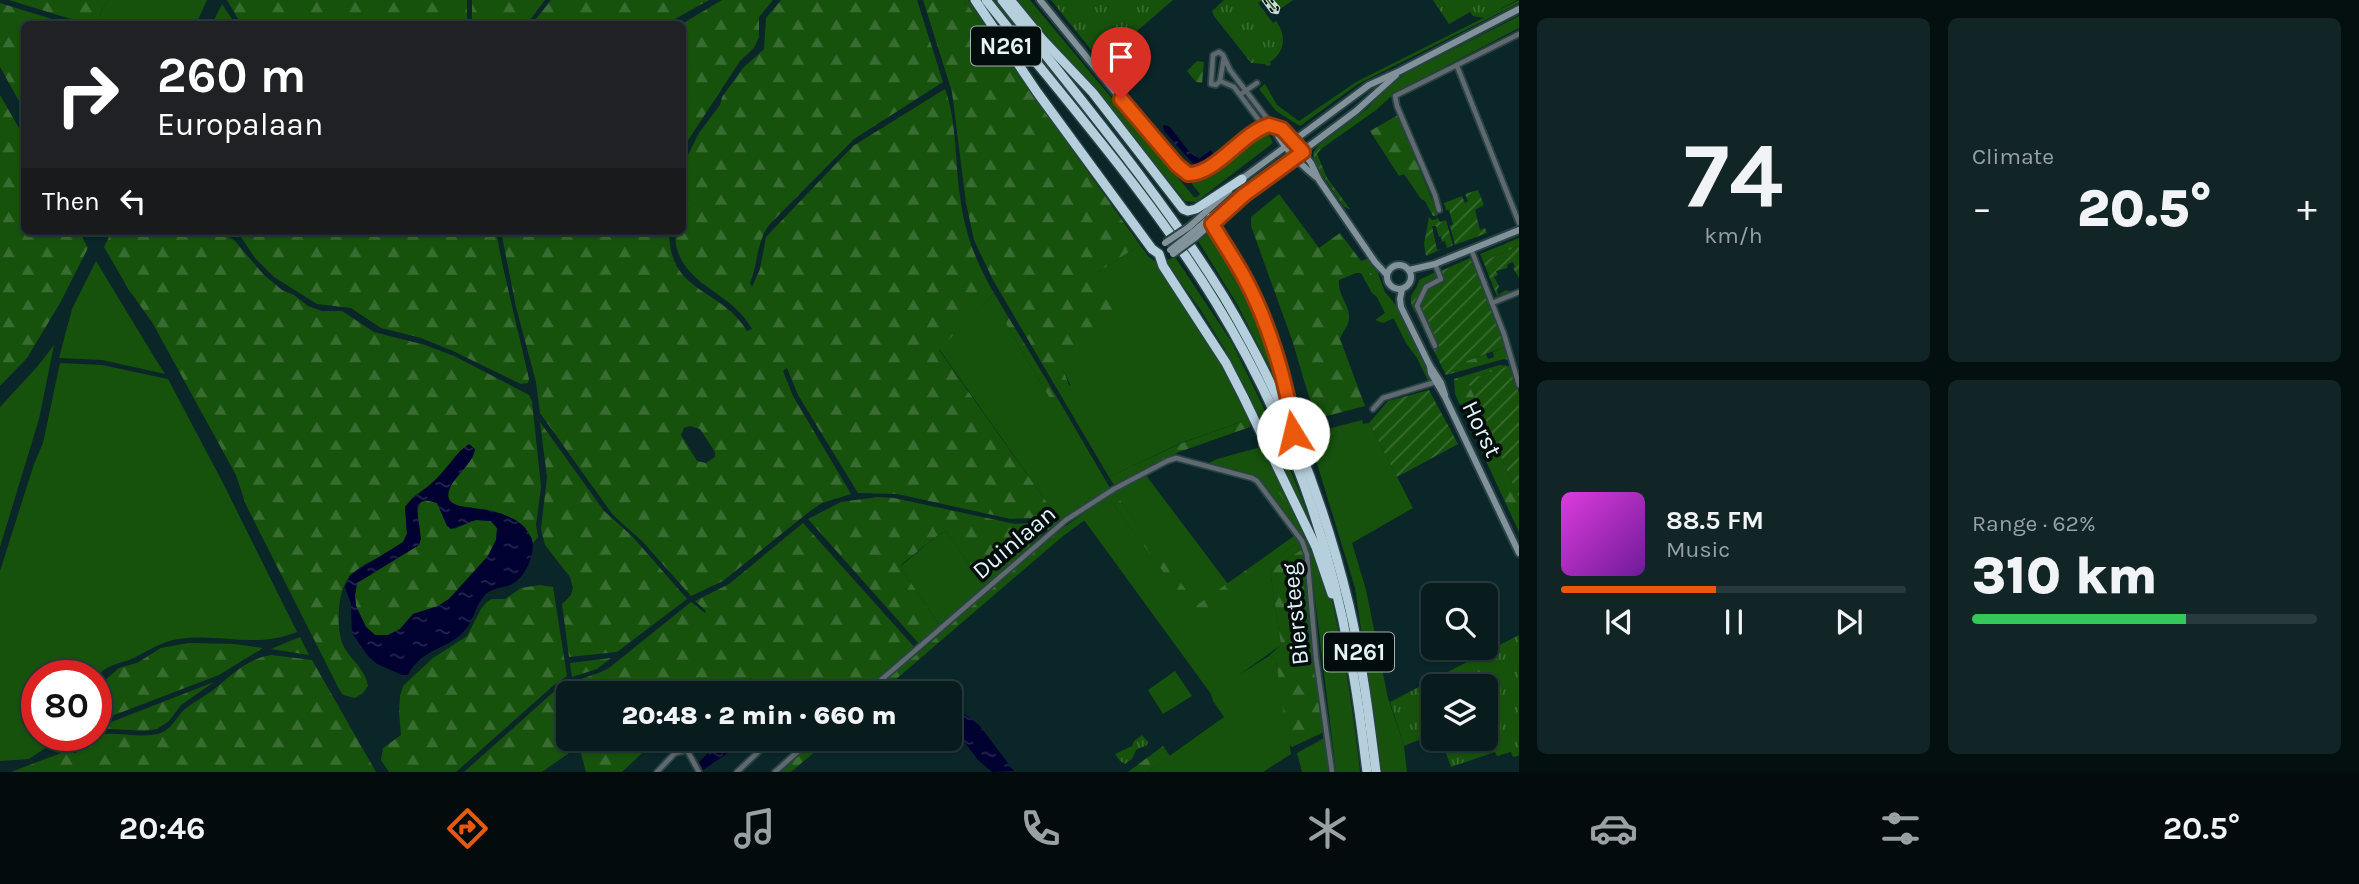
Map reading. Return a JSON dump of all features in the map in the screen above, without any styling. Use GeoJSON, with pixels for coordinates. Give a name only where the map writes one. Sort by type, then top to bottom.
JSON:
{"type":"FeatureCollection","features":[{"type":"Feature","properties":{"kind":"highway","name":"N261"},"geometry":{"type":"LineString","coordinates":[[975,0],[1037,92],[1152,249],[1159,254],[1163,266],[1226,363],[1316,547],[1344,625]]}},
{"type":"Feature","properties":{"kind":"highway","name":"N261"},"geometry":{"type":"LineString","coordinates":[[986,0],[1159,220],[1223,316],[1264,393],[1289,449],[1321,537],[1344,625],[1367,772]]}},
{"type":"Feature","properties":{"kind":"highway","name":"N261"},"geometry":{"type":"LineString","coordinates":[[1002,0],[1138,173],[1189,243],[1237,320],[1273,388],[1320,503],[1349,604],[1366,693],[1376,772]]}},
{"type":"Feature","properties":{"kind":"highway","name":"N261"},"geometry":{"type":"LineString","coordinates":[[1010,0],[1093,93],[1183,209],[1196,209],[1241,178]]}},
{"type":"Feature","properties":{"kind":"highway","name":"N261"},"geometry":{"type":"LineString","coordinates":[[1212,221],[1244,276],[1263,319],[1290,410],[1293,433]]}},
{"type":"Feature","properties":{"kind":"street"},"geometry":{"type":"LineString","coordinates":[[1041,0],[1137,119],[1185,172],[1202,172],[1264,127],[1272,125],[1282,129],[1311,163],[1319,180],[1377,265],[1389,271]]}},
{"type":"Feature","properties":{"kind":"street"},"geometry":{"type":"LineString","coordinates":[[1159,254],[1168,256],[1169,249],[1192,232],[1241,178],[1369,85],[1519,9]]}},
{"type":"Feature","properties":{"kind":"street"},"geometry":{"type":"LineString","coordinates":[[1439,210],[1395,100],[1398,94],[1519,34]]}},
{"type":"Feature","properties":{"kind":"street"},"geometry":{"type":"LineString","coordinates":[[1224,57],[1220,81],[1215,86],[1210,82],[1211,60],[1216,53],[1222,53],[1224,57],[1230,69],[1287,146],[1319,180]]}},
{"type":"Feature","properties":{"kind":"street"},"geometry":{"type":"LineString","coordinates":[[1457,66],[1519,223]]}},
{"type":"Feature","properties":{"kind":"street"},"geometry":{"type":"LineString","coordinates":[[1159,254],[1212,221],[1303,152],[1356,111],[1400,71]]}},
{"type":"Feature","properties":{"kind":"street"},"geometry":{"type":"LineString","coordinates":[[1220,81],[1234,87],[1241,94],[1264,127]]}},
{"type":"Feature","properties":{"kind":"street"},"geometry":{"type":"LineString","coordinates":[[1241,94],[1257,83]]}},
{"type":"Feature","properties":{"kind":"street"},"geometry":{"type":"LineString","coordinates":[[1410,273],[1519,230]]}},
{"type":"Feature","properties":{"kind":"street"},"geometry":{"type":"LineString","coordinates":[[1471,249],[1504,334],[1519,384]]}},
{"type":"Feature","properties":{"kind":"street"},"geometry":{"type":"LineString","coordinates":[[1435,264],[1441,279],[1426,287],[1417,306],[1436,346]]}},
{"type":"Feature","properties":{"kind":"street"},"geometry":{"type":"LineString","coordinates":[[1402,265],[1410,273],[1409,285],[1399,289],[1388,283],[1389,271],[1402,265]]}},
{"type":"Feature","properties":{"kind":"street","name":"Horst"},"geometry":{"type":"LineString","coordinates":[[1399,289],[1401,307],[1519,553]]}},
{"type":"Feature","properties":{"kind":"street"},"geometry":{"type":"LineString","coordinates":[[1492,303],[1519,292]]}},
{"type":"Feature","properties":{"kind":"street"},"geometry":{"type":"LineString","coordinates":[[1513,363],[1519,361]]}},
{"type":"Feature","properties":{"kind":"street"},"geometry":{"type":"LineString","coordinates":[[1373,409],[1383,398],[1438,382]]}},
{"type":"Feature","properties":{"kind":"street","name":"Duinlaan"},"geometry":{"type":"LineString","coordinates":[[880,681],[1040,541],[1092,503],[1172,459],[1205,465]]}},
{"type":"Feature","properties":{"kind":"street","name":"Biersteeg"},"geometry":{"type":"LineString","coordinates":[[1205,465],[1245,475],[1257,481],[1305,547],[1316,657],[1332,772]]}},
{"type":"Feature","properties":{"kind":"street"},"geometry":{"type":"LineString","coordinates":[[657,772],[676,753],[683,751]]}},
{"type":"Feature","properties":{"kind":"street"},"geometry":{"type":"LineString","coordinates":[[688,751],[699,772]]}},
{"type":"Feature","properties":{"kind":"street"},"geometry":{"type":"LineString","coordinates":[[737,772],[759,751]]}},
{"type":"Feature","properties":{"kind":"street"},"geometry":{"type":"LineString","coordinates":[[775,772],[798,751]]}},
{"type":"Feature","properties":{"kind":"green space"},"geometry":{"type":"Polygon","coordinates":[[[9,0],[109,0],[97,21],[77,21],[9,0]]]}},
{"type":"Feature","properties":{"kind":"green space"},"geometry":{"type":"Polygon","coordinates":[[[109,0],[207,0],[197,21],[97,21],[109,0]]]}},
{"type":"Feature","properties":{"kind":"green space"},"geometry":{"type":"Polygon","coordinates":[[[227,0],[467,0],[467,21],[239,21],[227,0]]]}},
{"type":"Feature","properties":{"kind":"green space"},"geometry":{"type":"Polygon","coordinates":[[[472,0],[545,0],[529,21],[472,21],[472,0]]]}},
{"type":"Feature","properties":{"kind":"green space"},"geometry":{"type":"Polygon","coordinates":[[[551,0],[709,0],[671,21],[534,21],[551,0]]]}},
{"type":"Feature","properties":{"kind":"green space"},"geometry":{"type":"Polygon","coordinates":[[[722,0],[773,0],[759,17],[759,37],[754,48],[740,61],[686,143],[686,22],[722,0]]]}},
{"type":"Feature","properties":{"kind":"green space"},"geometry":{"type":"Polygon","coordinates":[[[781,0],[917,0],[943,82],[854,139],[769,225],[759,246],[750,283],[752,287],[760,269],[766,237],[853,146],[945,89],[954,128],[964,222],[976,258],[994,293],[939,350],[1060,521],[1048,530],[1029,518],[1011,519],[897,494],[858,493],[798,395],[787,368],[783,371],[793,396],[851,494],[822,503],[723,581],[691,596],[643,542],[613,515],[540,413],[536,382],[516,307],[502,235],[669,235],[671,252],[687,279],[724,306],[747,331],[752,329],[731,304],[693,275],[677,249],[675,235],[686,235],[686,159],[699,133],[720,105],[722,97],[743,68],[764,49],[766,18],[781,0]],[[690,426],[684,428],[681,435],[697,461],[706,463],[715,457],[715,452],[700,429],[690,426]]]}},
{"type":"Feature","properties":{"kind":"green space"},"geometry":{"type":"Polygon","coordinates":[[[923,0],[964,0],[993,40],[1000,56],[1014,68],[1140,245],[1095,274],[1117,316],[1059,359],[1069,385],[1072,386],[1060,394],[993,280],[974,240],[966,203],[952,92],[923,0]]]}},
{"type":"Feature","properties":{"kind":"green space"},"geometry":{"type":"Polygon","coordinates":[[[964,0],[968,0],[1014,68],[1000,56],[993,40],[964,0]]]}},
{"type":"Feature","properties":{"kind":"green space"},"geometry":{"type":"Polygon","coordinates":[[[989,0],[996,0],[1176,229],[1172,232],[989,0]]]}},
{"type":"Feature","properties":{"kind":"green space"},"geometry":{"type":"Polygon","coordinates":[[[1012,0],[1030,0],[1194,197],[1200,194],[1189,180],[1200,177],[1260,133],[1269,134],[1273,143],[1196,202],[1185,201],[1099,95],[1012,0]]]}},
{"type":"Feature","properties":{"kind":"green space"},"geometry":{"type":"Polygon","coordinates":[[[1051,0],[1173,0],[1101,62],[1051,0]]]}},
{"type":"Feature","properties":{"kind":"green space"},"geometry":{"type":"Polygon","coordinates":[[[1224,0],[1293,0],[1273,14],[1261,1],[1258,3],[1273,23],[1276,21],[1282,32],[1281,49],[1270,62],[1271,65],[1251,63],[1214,16],[1212,11],[1224,0]]]}},
{"type":"Feature","properties":{"kind":"green space"},"geometry":{"type":"Polygon","coordinates":[[[1433,0],[1517,0],[1484,18],[1473,16],[1470,12],[1449,24],[1433,0]]]}},
{"type":"Feature","properties":{"kind":"green space"},"geometry":{"type":"Polygon","coordinates":[[[1519,0],[1519,3],[1358,84],[1300,126],[1276,111],[1259,89],[1265,84],[1277,105],[1299,121],[1356,82],[1519,0]]]}},
{"type":"Feature","properties":{"kind":"green space"},"geometry":{"type":"Polygon","coordinates":[[[0,3],[58,21],[21,21],[21,105],[0,67],[0,3]]]}},
{"type":"Feature","properties":{"kind":"green space"},"geometry":{"type":"Polygon","coordinates":[[[222,4],[233,21],[214,21],[222,4]]]}},
{"type":"Feature","properties":{"kind":"green space"},"geometry":{"type":"Polygon","coordinates":[[[1519,16],[1519,28],[1396,92],[1376,110],[1321,149],[1318,146],[1368,108],[1406,73],[1519,16]]]}},
{"type":"Feature","properties":{"kind":"green space"},"geometry":{"type":"Polygon","coordinates":[[[1197,61],[1204,62],[1202,83],[1196,82],[1187,71],[1197,61]]]}},
{"type":"Feature","properties":{"kind":"green space"},"geometry":{"type":"Polygon","coordinates":[[[0,95],[21,132],[21,235],[81,235],[88,248],[60,303],[27,358],[0,386],[0,95]]]}},
{"type":"Feature","properties":{"kind":"green space"},"geometry":{"type":"Polygon","coordinates":[[[1398,115],[1438,215],[1433,216],[1404,174],[1399,176],[1370,131],[1398,115]]]}},
{"type":"Feature","properties":{"kind":"green space"},"geometry":{"type":"Polygon","coordinates":[[[1318,146],[1321,149],[1317,154],[1327,178],[1350,209],[1344,207],[1315,164],[1313,153],[1318,146]]]}},
{"type":"Feature","properties":{"kind":"green space"},"geometry":{"type":"Polygon","coordinates":[[[1478,190],[1484,205],[1475,210],[1480,230],[1485,228],[1487,233],[1455,245],[1450,226],[1453,224],[1444,203],[1462,196],[1465,203],[1468,201],[1465,194],[1478,190]]]}},
{"type":"Feature","properties":{"kind":"green space"},"geometry":{"type":"Polygon","coordinates":[[[1279,194],[1319,248],[1340,233],[1361,261],[1366,263],[1394,318],[1383,323],[1375,320],[1385,313],[1361,273],[1339,280],[1349,318],[1340,339],[1365,406],[1323,417],[1313,410],[1292,340],[1251,226],[1251,217],[1279,194]]]}},
{"type":"Feature","properties":{"kind":"green space"},"geometry":{"type":"Polygon","coordinates":[[[1436,215],[1440,222],[1446,220],[1453,245],[1447,248],[1445,241],[1442,242],[1441,236],[1439,237],[1436,226],[1432,226],[1437,250],[1442,249],[1426,256],[1424,244],[1429,217],[1432,220],[1437,219],[1436,215]]]}},
{"type":"Feature","properties":{"kind":"green space"},"geometry":{"type":"Polygon","coordinates":[[[1210,230],[1243,285],[1282,391],[1237,304],[1197,239],[1210,230]]]}},
{"type":"Feature","properties":{"kind":"green space"},"geometry":{"type":"Polygon","coordinates":[[[110,235],[224,235],[234,240],[263,274],[308,306],[322,311],[342,311],[374,332],[425,345],[454,356],[529,395],[532,401],[541,487],[536,525],[538,537],[533,543],[525,527],[516,520],[490,510],[456,506],[449,500],[451,485],[473,457],[461,450],[435,481],[413,497],[405,507],[407,534],[403,542],[355,571],[345,584],[339,611],[341,638],[346,651],[364,674],[368,686],[355,698],[343,695],[246,505],[236,475],[152,322],[129,290],[104,247],[110,235]]]}},
{"type":"Feature","properties":{"kind":"green space"},"geometry":{"type":"Polygon","coordinates":[[[238,235],[497,235],[528,383],[521,384],[421,338],[381,328],[351,308],[317,304],[274,277],[255,258],[238,235]]]}},
{"type":"Feature","properties":{"kind":"green space"},"geometry":{"type":"Polygon","coordinates":[[[1519,238],[1519,246],[1483,261],[1480,254],[1519,238]]]}},
{"type":"Feature","properties":{"kind":"green space"},"geometry":{"type":"Polygon","coordinates":[[[1140,245],[1157,263],[1205,335],[1249,419],[1181,443],[1109,477],[1060,394],[1071,386],[1058,360],[1095,274],[1140,245]]]}},
{"type":"Feature","properties":{"kind":"green space"},"geometry":{"type":"Polygon","coordinates":[[[1519,246],[1519,278],[1513,268],[1513,262],[1508,264],[1507,268],[1496,271],[1498,275],[1494,277],[1499,286],[1498,295],[1506,290],[1511,292],[1497,296],[1483,261],[1519,246]]]}},
{"type":"Feature","properties":{"kind":"green space"},"geometry":{"type":"Polygon","coordinates":[[[1175,257],[1231,341],[1278,437],[1270,439],[1224,348],[1165,261],[1175,257]]]}},
{"type":"Feature","properties":{"kind":"green space"},"geometry":{"type":"Polygon","coordinates":[[[1369,258],[1385,292],[1399,309],[1431,376],[1429,383],[1364,260],[1369,258]]]}},
{"type":"Feature","properties":{"kind":"green space"},"geometry":{"type":"Polygon","coordinates":[[[1470,258],[1494,313],[1505,347],[1458,364],[1458,369],[1446,375],[1428,339],[1434,348],[1437,346],[1419,305],[1426,290],[1445,281],[1441,271],[1470,258]]]}},
{"type":"Feature","properties":{"kind":"green space"},"geometry":{"type":"Polygon","coordinates":[[[96,261],[165,374],[102,360],[59,358],[72,309],[96,261]]]}},
{"type":"Feature","properties":{"kind":"green space"},"geometry":{"type":"Polygon","coordinates":[[[1436,272],[1437,278],[1423,288],[1418,297],[1415,313],[1411,297],[1419,280],[1436,272]]]}},
{"type":"Feature","properties":{"kind":"green space"},"geometry":{"type":"Polygon","coordinates":[[[994,293],[1007,315],[1006,324],[1049,397],[1058,399],[1110,488],[1060,521],[939,349],[994,293]]]}},
{"type":"Feature","properties":{"kind":"green space"},"geometry":{"type":"Polygon","coordinates":[[[1007,315],[1058,399],[1049,397],[1006,324],[1007,315]]]}},
{"type":"Feature","properties":{"kind":"green space"},"geometry":{"type":"Polygon","coordinates":[[[54,345],[39,419],[0,547],[0,407],[54,345]]]}},
{"type":"Feature","properties":{"kind":"green space"},"geometry":{"type":"Polygon","coordinates":[[[1505,347],[1509,360],[1504,359],[1446,375],[1458,369],[1458,364],[1486,354],[1488,359],[1494,357],[1493,352],[1505,347]]]}},
{"type":"Feature","properties":{"kind":"green space"},"geometry":{"type":"Polygon","coordinates":[[[60,363],[102,365],[168,379],[297,632],[282,637],[253,640],[179,639],[112,666],[112,660],[21,660],[21,751],[41,751],[29,759],[0,761],[0,571],[43,443],[60,363]]]}},
{"type":"Feature","properties":{"kind":"green space"},"geometry":{"type":"Polygon","coordinates":[[[1500,365],[1509,366],[1467,380],[1519,498],[1519,532],[1455,394],[1454,379],[1500,365]]]}},
{"type":"Feature","properties":{"kind":"green space"},"geometry":{"type":"Polygon","coordinates":[[[1509,366],[1519,393],[1519,498],[1467,380],[1509,366]]]}},
{"type":"Feature","properties":{"kind":"green space"},"geometry":{"type":"Polygon","coordinates":[[[1429,390],[1458,444],[1397,477],[1369,423],[1388,401],[1429,390]]]}},
{"type":"Feature","properties":{"kind":"green space"},"geometry":{"type":"Polygon","coordinates":[[[1249,419],[1250,427],[1179,452],[1114,485],[1109,477],[1182,443],[1249,419]]]}},
{"type":"Feature","properties":{"kind":"green space"},"geometry":{"type":"Polygon","coordinates":[[[1362,420],[1363,424],[1369,423],[1413,508],[1352,543],[1366,590],[1388,698],[1404,746],[1407,772],[1382,772],[1355,588],[1308,434],[1362,420]]]}},
{"type":"Feature","properties":{"kind":"green space"},"geometry":{"type":"Polygon","coordinates":[[[540,422],[604,511],[632,536],[687,599],[617,652],[569,657],[562,604],[571,595],[573,588],[570,577],[545,545],[541,529],[547,477],[540,422]]]}},
{"type":"Feature","properties":{"kind":"green space"},"geometry":{"type":"Polygon","coordinates":[[[1279,442],[1310,521],[1328,583],[1347,677],[1360,772],[1336,772],[1310,557],[1305,540],[1255,475],[1209,463],[1279,442]],[[1280,454],[1254,456],[1301,523],[1280,454]]]}},
{"type":"Feature","properties":{"kind":"green space"},"geometry":{"type":"Polygon","coordinates":[[[1277,451],[1280,454],[1310,538],[1253,455],[1277,451]]]}},
{"type":"Feature","properties":{"kind":"green space"},"geometry":{"type":"Polygon","coordinates":[[[1145,474],[1228,584],[1197,606],[1114,492],[1145,474]]]}},
{"type":"Feature","properties":{"kind":"green space"},"geometry":{"type":"Polygon","coordinates":[[[1114,492],[1197,605],[1294,536],[1299,542],[1196,616],[1111,501],[1063,536],[894,681],[884,681],[1053,535],[1114,492]]]}},
{"type":"Feature","properties":{"kind":"green space"},"geometry":{"type":"Polygon","coordinates":[[[877,497],[894,498],[1015,524],[1028,523],[1044,533],[985,587],[946,531],[902,564],[901,568],[941,627],[920,645],[808,519],[841,502],[877,497]]]}},
{"type":"Feature","properties":{"kind":"green space"},"geometry":{"type":"Polygon","coordinates":[[[429,500],[437,503],[454,529],[476,520],[491,521],[497,528],[496,540],[488,556],[449,599],[438,606],[413,614],[400,629],[388,635],[375,635],[366,627],[356,606],[357,583],[419,545],[419,507],[421,502],[429,500]]]}},
{"type":"Feature","properties":{"kind":"green space"},"geometry":{"type":"Polygon","coordinates":[[[1111,501],[1196,615],[1299,542],[1303,549],[1270,570],[1281,645],[1239,675],[1269,656],[1276,660],[1291,754],[1263,772],[1147,772],[1224,717],[1211,694],[1084,520],[1111,501]]]}},
{"type":"Feature","properties":{"kind":"green space"},"geometry":{"type":"Polygon","coordinates":[[[803,523],[916,649],[875,681],[754,681],[751,678],[748,681],[575,681],[609,668],[691,602],[705,613],[695,601],[729,584],[803,523]]]}},
{"type":"Feature","properties":{"kind":"green space"},"geometry":{"type":"Polygon","coordinates":[[[946,531],[985,587],[941,627],[901,568],[946,531]]]}},
{"type":"Feature","properties":{"kind":"green space"},"geometry":{"type":"Polygon","coordinates":[[[1303,549],[1324,732],[1292,747],[1288,744],[1276,660],[1269,656],[1281,645],[1270,570],[1303,549]]]}},
{"type":"Feature","properties":{"kind":"green space"},"geometry":{"type":"Polygon","coordinates":[[[540,585],[553,587],[567,676],[556,681],[456,772],[389,772],[381,760],[383,748],[401,735],[399,712],[403,686],[433,658],[467,636],[487,602],[492,599],[505,599],[521,588],[540,585]]]}},
{"type":"Feature","properties":{"kind":"green space"},"geometry":{"type":"Polygon","coordinates":[[[1519,635],[1519,756],[1513,757],[1511,752],[1497,756],[1495,752],[1451,767],[1445,751],[1498,751],[1498,674],[1444,674],[1471,660],[1498,660],[1498,646],[1519,635]]]}},
{"type":"Feature","properties":{"kind":"green space"},"geometry":{"type":"Polygon","coordinates":[[[300,637],[309,655],[271,649],[300,637]]]}},
{"type":"Feature","properties":{"kind":"green space"},"geometry":{"type":"Polygon","coordinates":[[[189,643],[263,648],[219,675],[112,716],[112,674],[161,648],[189,643]]]}},
{"type":"Feature","properties":{"kind":"green space"},"geometry":{"type":"Polygon","coordinates":[[[271,655],[312,660],[376,772],[11,772],[61,753],[112,751],[112,734],[152,735],[163,732],[185,709],[239,669],[271,655]]]}},
{"type":"Feature","properties":{"kind":"green space"},"geometry":{"type":"Polygon","coordinates":[[[611,658],[597,669],[572,677],[570,663],[611,658]]]}},
{"type":"Feature","properties":{"kind":"green space"},"geometry":{"type":"Polygon","coordinates":[[[1175,671],[1192,696],[1163,714],[1148,690],[1175,671]]]}},
{"type":"Feature","properties":{"kind":"green space"},"geometry":{"type":"Polygon","coordinates":[[[214,682],[181,705],[169,721],[157,729],[112,729],[112,722],[214,682]]]}},
{"type":"Feature","properties":{"kind":"green space"},"geometry":{"type":"Polygon","coordinates":[[[1421,686],[1421,739],[1404,746],[1390,702],[1421,686]]]}},
{"type":"Feature","properties":{"kind":"green space"},"geometry":{"type":"Polygon","coordinates":[[[556,690],[556,751],[572,751],[542,772],[464,772],[556,690]]]}},
{"type":"Feature","properties":{"kind":"green space"},"geometry":{"type":"Polygon","coordinates":[[[1142,735],[1148,742],[1147,745],[1136,750],[1132,759],[1125,764],[1120,761],[1115,754],[1132,746],[1142,735]]]}},
{"type":"Feature","properties":{"kind":"green space"},"geometry":{"type":"Polygon","coordinates":[[[1324,738],[1329,772],[1302,772],[1297,753],[1324,738]]]}},
{"type":"Feature","properties":{"kind":"green space"},"geometry":{"type":"Polygon","coordinates":[[[1163,746],[1170,756],[1147,772],[1128,772],[1163,746]]]}},
{"type":"Feature","properties":{"kind":"green space"},"geometry":{"type":"Polygon","coordinates":[[[580,751],[644,751],[622,772],[586,772],[580,751]]]}},
{"type":"Feature","properties":{"kind":"green space"},"geometry":{"type":"Polygon","coordinates":[[[804,751],[816,751],[791,772],[780,772],[804,751]]]}},
{"type":"Feature","properties":{"kind":"water"},"geometry":{"type":"Polygon","coordinates":[[[1165,125],[1170,127],[1191,154],[1194,153],[1199,159],[1211,150],[1213,154],[1195,166],[1164,131],[1165,125]]]}},
{"type":"Feature","properties":{"kind":"water"},"geometry":{"type":"Polygon","coordinates":[[[469,444],[475,449],[473,456],[450,487],[449,499],[461,506],[511,518],[522,525],[531,537],[533,549],[526,570],[517,581],[490,591],[483,597],[469,625],[459,636],[420,659],[408,675],[402,675],[377,664],[352,633],[351,604],[345,587],[350,575],[403,542],[407,534],[405,507],[439,477],[469,444]],[[425,500],[418,504],[421,539],[419,545],[357,583],[356,606],[366,627],[375,635],[388,635],[400,629],[413,614],[438,606],[449,599],[488,556],[496,540],[497,528],[491,521],[476,520],[451,529],[437,503],[425,500]]]}},
{"type":"Feature","properties":{"kind":"water"},"geometry":{"type":"Polygon","coordinates":[[[962,712],[979,725],[1014,771],[992,772],[962,738],[962,712]]]}},
{"type":"Feature","properties":{"kind":"water"},"geometry":{"type":"Polygon","coordinates":[[[710,751],[731,751],[703,770],[699,762],[710,751]]]}},
{"type":"Feature","properties":{"kind":"railway"},"geometry":{"type":"LineString","coordinates":[[1264,0],[1272,11],[1277,12],[1278,8],[1271,0]]}},
{"type":"Feature","properties":{"kind":"route"},"geometry":{"type":"LineString","coordinates":[[1121,99],[1177,165],[1188,174],[1202,172],[1269,125],[1277,125],[1303,152],[1244,195],[1212,224],[1244,276],[1263,319],[1290,410],[1293,433]]}}]}
